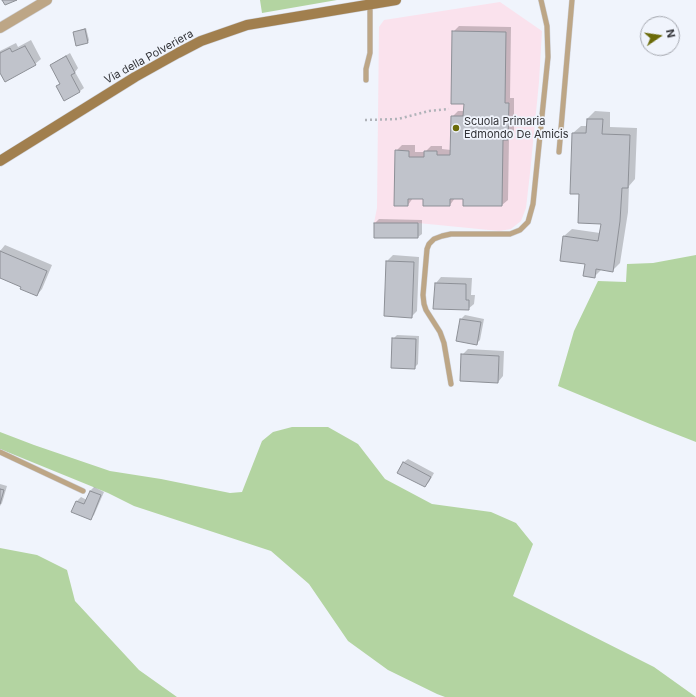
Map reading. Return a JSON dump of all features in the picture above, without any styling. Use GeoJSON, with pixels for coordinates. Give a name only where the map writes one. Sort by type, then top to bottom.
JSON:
{"type":"FeatureCollection","features":[{"type":"Feature","properties":{"kind":"main road","name":"Via della Polveriera"},"geometry":{"type":"LineString","coordinates":[[0,161],[135,77],[201,42],[248,25],[396,0]]}},
{"type":"Feature","properties":{"kind":"street"},"geometry":{"type":"LineString","coordinates":[[0,28],[47,0]]}},
{"type":"Feature","properties":{"kind":"lane"},"geometry":{"type":"LineString","coordinates":[[451,384],[444,343],[440,332],[426,310],[424,304],[424,272],[427,249],[429,244],[434,239],[450,234],[510,234],[520,230],[528,222],[532,214],[548,57],[546,26],[541,0]]}},
{"type":"Feature","properties":{"kind":"lane"},"geometry":{"type":"LineString","coordinates":[[559,152],[572,0]]}},
{"type":"Feature","properties":{"kind":"lane"},"geometry":{"type":"LineString","coordinates":[[366,80],[366,69],[370,53],[370,5]]}},
{"type":"Feature","properties":{"kind":"lane"},"geometry":{"type":"LineString","coordinates":[[0,452],[83,491]]}},
{"type":"Feature","properties":{"kind":"path"},"geometry":{"type":"LineString","coordinates":[[365,120],[398,119],[429,111],[449,109]]}},
{"type":"Feature","properties":{"kind":"shaded area","name":"Scuola Primaria Edmondo De Amicis"},"geometry":{"type":"Polygon","coordinates":[[[500,2],[542,31],[539,82],[530,173],[526,208],[521,221],[511,229],[499,231],[418,223],[374,223],[377,208],[379,27],[384,20],[500,2]]]}},
{"type":"Feature","properties":{"kind":"green space"},"geometry":{"type":"Polygon","coordinates":[[[260,0],[337,0],[262,13],[260,0]]]}},
{"type":"Feature","properties":{"kind":"green space"},"geometry":{"type":"Polygon","coordinates":[[[696,255],[696,442],[558,386],[574,331],[598,281],[626,282],[627,264],[653,263],[696,255]]]}},
{"type":"Feature","properties":{"kind":"green space"},"geometry":{"type":"Polygon","coordinates":[[[292,427],[328,427],[358,444],[385,479],[432,504],[491,512],[516,523],[533,544],[513,596],[654,667],[696,697],[445,697],[388,670],[348,641],[309,584],[271,551],[134,506],[108,493],[0,449],[0,432],[110,471],[161,479],[230,493],[242,492],[262,441],[273,432],[292,427]]]}},
{"type":"Feature","properties":{"kind":"green space"},"geometry":{"type":"Polygon","coordinates":[[[0,548],[37,555],[67,570],[75,601],[139,670],[177,697],[0,697],[0,548]]]}},
{"type":"Feature","properties":{"kind":"building"},"geometry":{"type":"Polygon","coordinates":[[[2,0],[17,0],[5,5],[2,0]]]}},
{"type":"Feature","properties":{"kind":"building"},"geometry":{"type":"Polygon","coordinates":[[[85,29],[88,43],[76,46],[73,32],[85,29]]]}},
{"type":"Feature","properties":{"kind":"building"},"geometry":{"type":"Polygon","coordinates":[[[452,31],[506,32],[505,103],[509,103],[508,140],[503,140],[502,206],[463,206],[463,199],[450,199],[450,206],[423,206],[423,199],[408,199],[408,206],[394,206],[395,150],[409,151],[409,157],[424,157],[424,151],[437,151],[437,155],[450,155],[451,116],[463,116],[464,104],[451,104],[452,31]]]}},
{"type":"Feature","properties":{"kind":"building"},"geometry":{"type":"Polygon","coordinates":[[[25,46],[36,65],[5,82],[0,73],[0,53],[10,48],[12,52],[25,46]]]}},
{"type":"Feature","properties":{"kind":"building"},"geometry":{"type":"Polygon","coordinates":[[[66,56],[75,73],[71,75],[80,92],[64,101],[56,86],[60,84],[50,65],[66,56]]]}},
{"type":"Feature","properties":{"kind":"building"},"geometry":{"type":"Polygon","coordinates":[[[587,119],[603,119],[602,134],[630,135],[628,188],[622,188],[620,221],[613,272],[596,269],[595,278],[583,276],[585,264],[560,261],[563,236],[598,241],[601,224],[578,223],[579,194],[570,194],[572,133],[586,133],[587,119]]]}},
{"type":"Feature","properties":{"kind":"building"},"geometry":{"type":"Polygon","coordinates":[[[374,223],[418,223],[418,238],[374,238],[374,223]]]}},
{"type":"Feature","properties":{"kind":"building"},"geometry":{"type":"Polygon","coordinates":[[[0,251],[47,271],[37,296],[0,278],[0,251]]]}},
{"type":"Feature","properties":{"kind":"building"},"geometry":{"type":"Polygon","coordinates":[[[386,261],[414,262],[412,318],[384,316],[386,261]]]}},
{"type":"Feature","properties":{"kind":"building"},"geometry":{"type":"Polygon","coordinates":[[[435,283],[466,284],[466,300],[469,300],[469,310],[433,309],[435,283]]]}},
{"type":"Feature","properties":{"kind":"building"},"geometry":{"type":"Polygon","coordinates":[[[460,319],[481,322],[477,345],[456,341],[460,319]]]}},
{"type":"Feature","properties":{"kind":"building"},"geometry":{"type":"Polygon","coordinates":[[[392,338],[416,339],[415,369],[391,368],[392,338]]]}},
{"type":"Feature","properties":{"kind":"building"},"geometry":{"type":"Polygon","coordinates":[[[461,354],[499,356],[498,383],[460,381],[461,354]]]}},
{"type":"Feature","properties":{"kind":"building"},"geometry":{"type":"Polygon","coordinates":[[[403,462],[431,477],[425,487],[397,473],[403,462]]]}},
{"type":"Feature","properties":{"kind":"building"},"geometry":{"type":"Polygon","coordinates":[[[0,489],[4,490],[0,504],[0,489]]]}},
{"type":"Feature","properties":{"kind":"building"},"geometry":{"type":"Polygon","coordinates":[[[90,491],[101,495],[91,520],[71,512],[76,501],[84,504],[90,491]]]}},
{"type":"Feature","properties":{"kind":"place","name":"Scuola Primaria Edmondo De Amicis"},"geometry":{"type":"Point","coordinates":[456,128]}}]}
